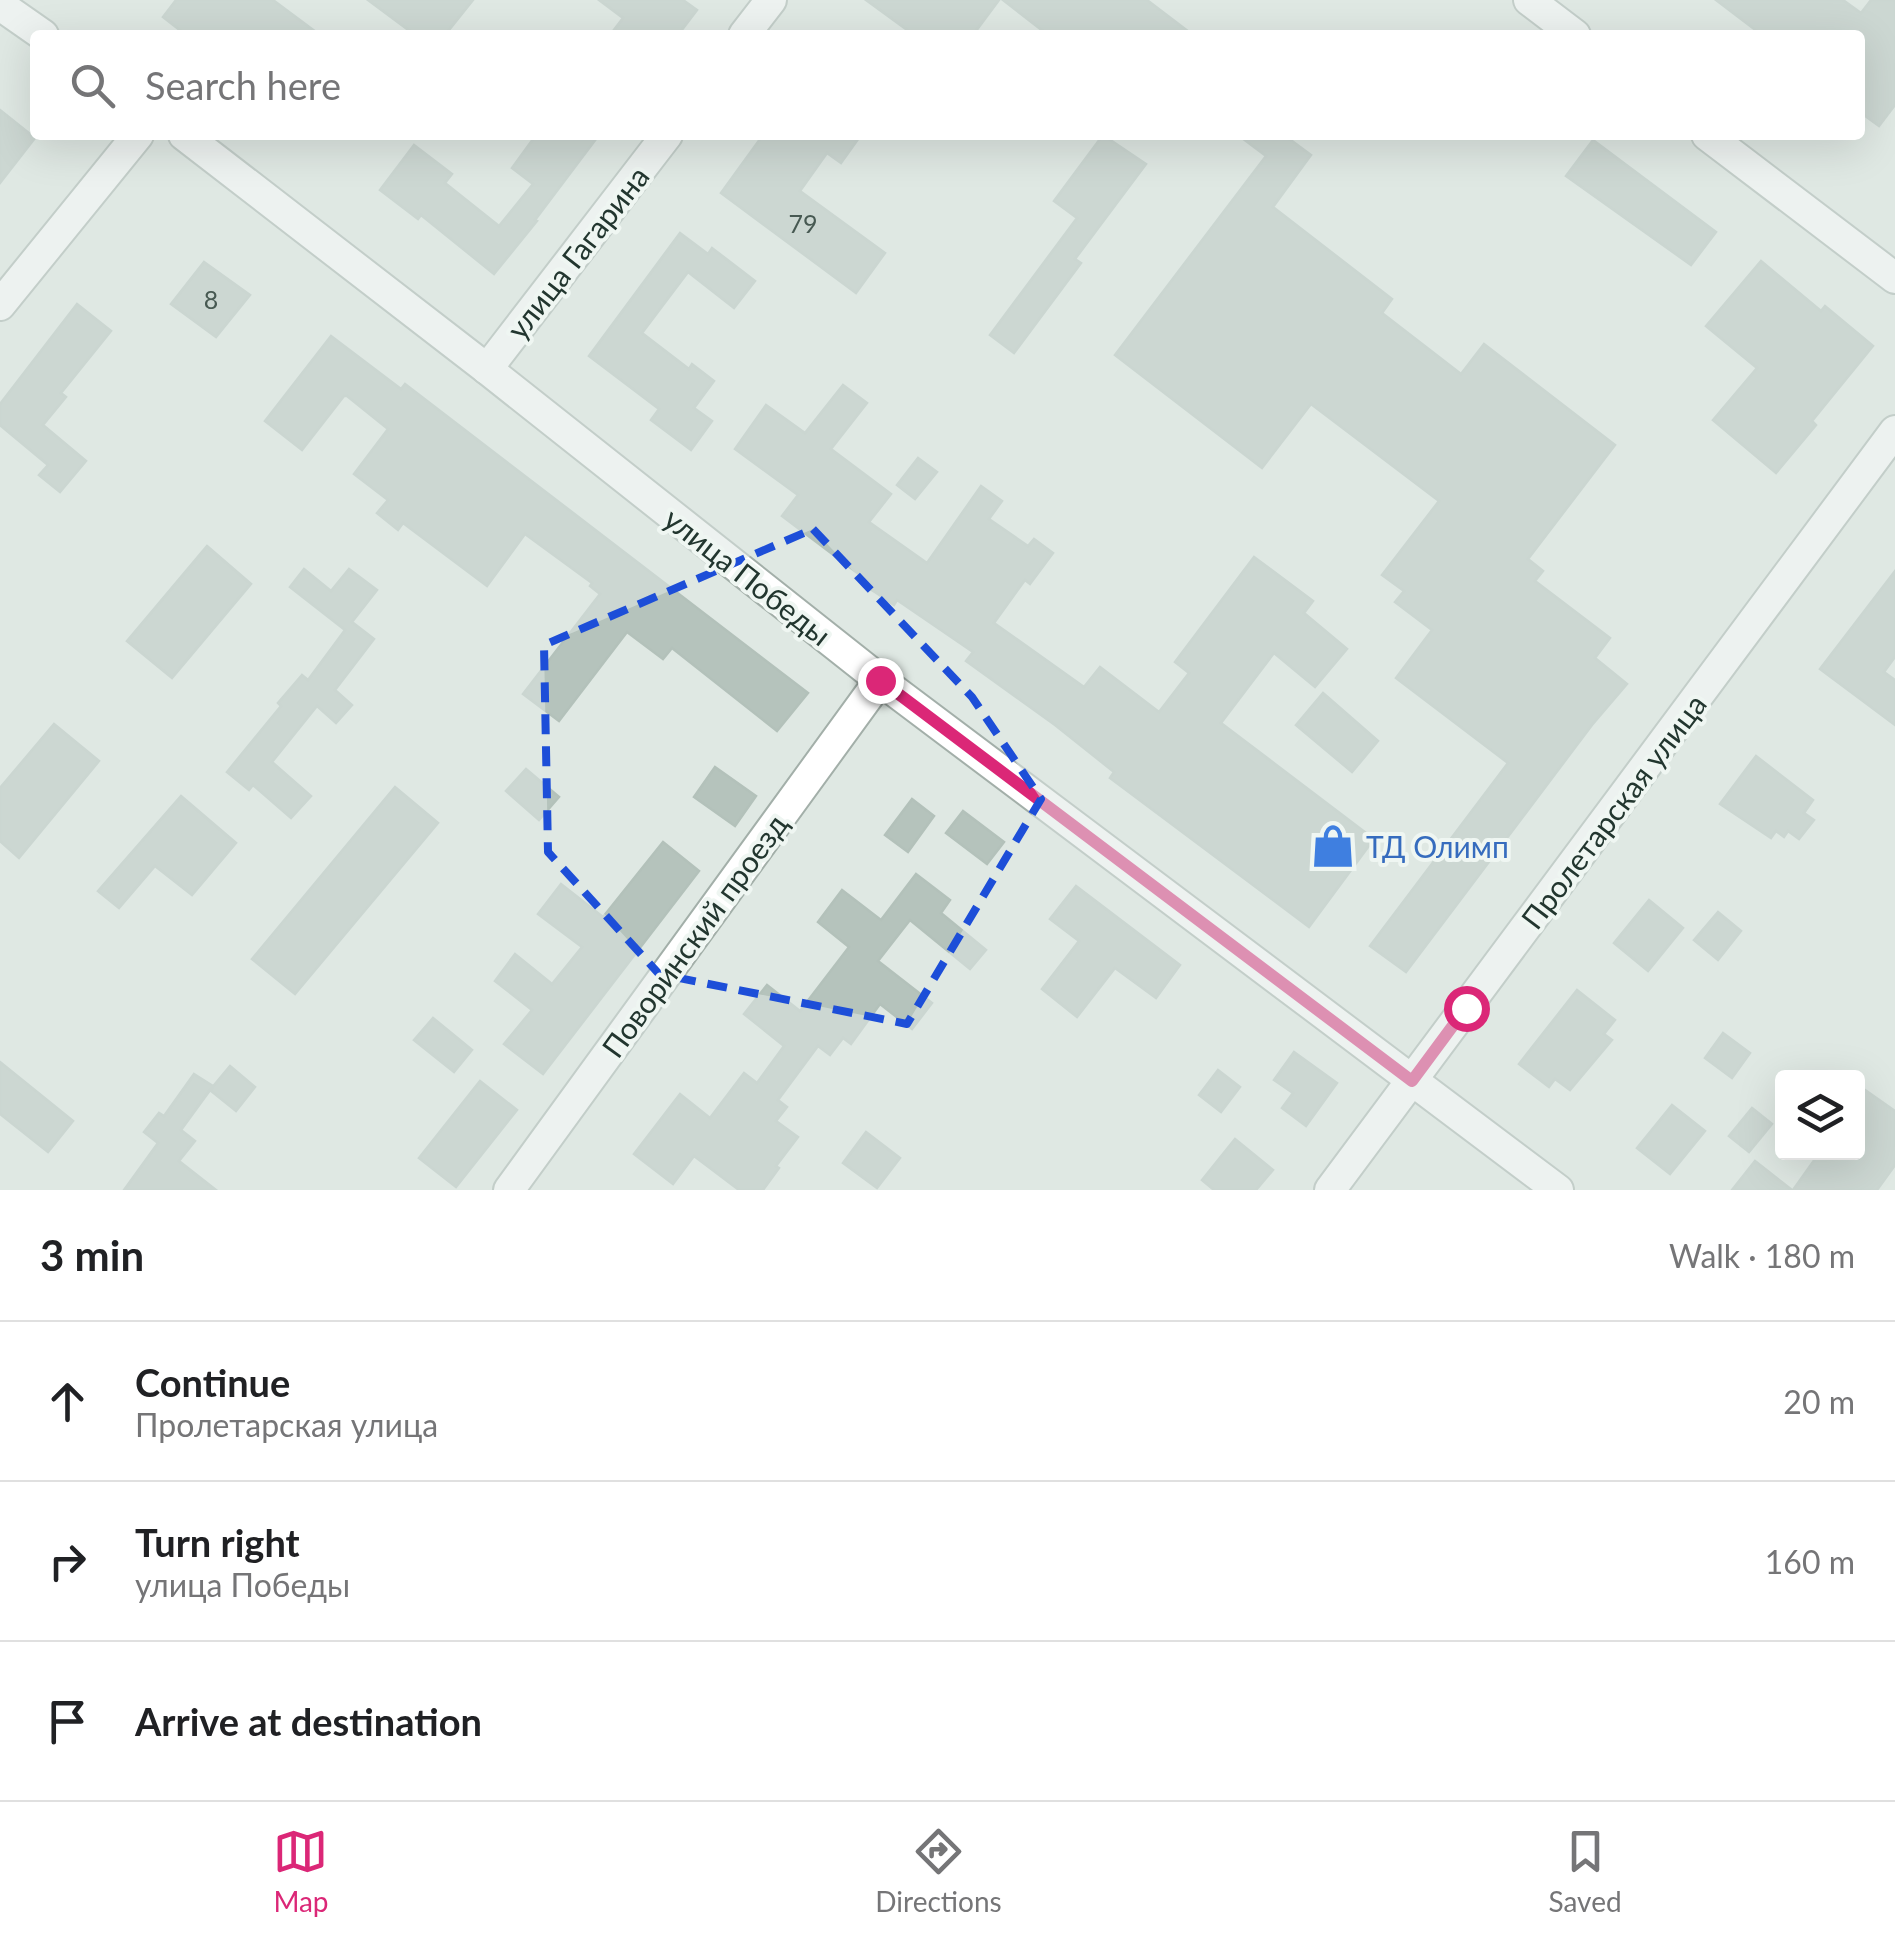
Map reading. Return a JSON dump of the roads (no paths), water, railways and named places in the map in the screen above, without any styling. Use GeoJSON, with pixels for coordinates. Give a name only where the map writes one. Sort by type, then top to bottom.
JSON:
{"type":"FeatureCollection","features":[{"type":"Feature","properties":{"kind":"street"},"geometry":{"type":"LineString","coordinates":[[748,30],[771,0]]}},
{"type":"Feature","properties":{"kind":"street"},"geometry":{"type":"LineString","coordinates":[[1529,0],[1568,30]]}},
{"type":"Feature","properties":{"kind":"street"},"geometry":{"type":"LineString","coordinates":[[0,5],[36,30]]}},
{"type":"Feature","properties":{"kind":"street"},"geometry":{"type":"LineString","coordinates":[[0,304],[134,140]]}},
{"type":"Feature","properties":{"kind":"street","name":"улица Победы"},"geometry":{"type":"LineString","coordinates":[[190,140],[488,369],[880,680],[1558,1190]]}},
{"type":"Feature","properties":{"kind":"street","name":"улица Гагарина"},"geometry":{"type":"LineString","coordinates":[[488,369],[663,140]]}},
{"type":"Feature","properties":{"kind":"street"},"geometry":{"type":"LineString","coordinates":[[1714,140],[1895,278]]}},
{"type":"Feature","properties":{"kind":"street","name":"Пролетарская улица"},"geometry":{"type":"LineString","coordinates":[[1330,1190],[1895,431]]}},
{"type":"Feature","properties":{"kind":"street","name":"Поворинский проезд"},"geometry":{"type":"LineString","coordinates":[[509,1190],[880,680]]}},
{"type":"Feature","properties":{"kind":"place","name":"ТД Олимп"},"geometry":{"type":"Point","coordinates":[1333,846]}}]}
